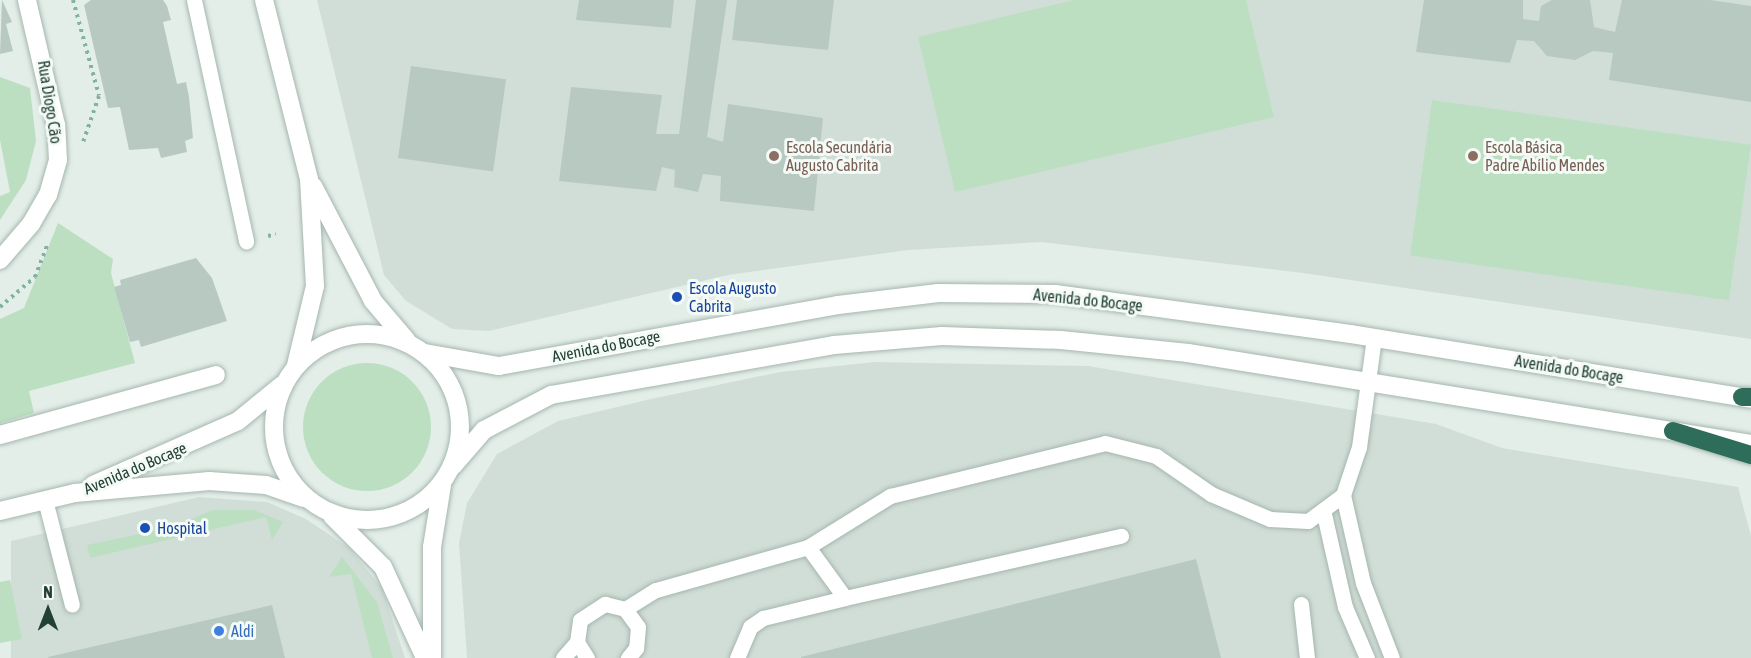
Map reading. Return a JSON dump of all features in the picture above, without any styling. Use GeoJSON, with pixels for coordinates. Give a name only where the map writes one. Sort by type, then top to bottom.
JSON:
{"type":"FeatureCollection","features":[{"type":"Feature","properties":{"kind":"highway"},"geometry":{"type":"LineString","coordinates":[[1673,431],[1751,455]]}},
{"type":"Feature","properties":{"kind":"main road","name":"Rua Diogo Cão"},"geometry":{"type":"LineString","coordinates":[[0,260],[31,224],[48,195],[58,160],[56,125],[27,0]]}},
{"type":"Feature","properties":{"kind":"main road"},"geometry":{"type":"LineString","coordinates":[[264,0],[309,179],[315,286],[296,366],[285,383],[274,423],[275,445],[293,484],[308,499],[326,511],[383,567],[425,658]]}},
{"type":"Feature","properties":{"kind":"main road"},"geometry":{"type":"LineString","coordinates":[[309,179],[373,301],[408,342],[425,353],[451,384],[458,404],[460,435],[453,466]]}},
{"type":"Feature","properties":{"kind":"main road","name":"Avenida do Bocage"},"geometry":{"type":"LineString","coordinates":[[425,353],[472,364],[520,363],[826,307],[938,293],[1055,294],[1374,337],[1748,397]]}},
{"type":"Feature","properties":{"kind":"main road"},"geometry":{"type":"LineString","coordinates":[[296,366],[328,342],[348,336],[368,333],[408,342]]}},
{"type":"Feature","properties":{"kind":"main road"},"geometry":{"type":"LineString","coordinates":[[326,511],[346,518],[390,518],[410,510],[442,483],[453,466],[484,430],[550,395],[834,345],[942,336],[1061,340],[1188,353],[1367,384],[1751,444]]}},
{"type":"Feature","properties":{"kind":"main road"},"geometry":{"type":"LineString","coordinates":[[0,435],[216,375]]}},
{"type":"Feature","properties":{"kind":"main road","name":"Avenida do Bocage"},"geometry":{"type":"LineString","coordinates":[[75,493],[238,421],[285,383]]}},
{"type":"Feature","properties":{"kind":"main road","name":"Avenida do Bocage"},"geometry":{"type":"LineString","coordinates":[[0,511],[75,493],[239,481],[308,499]]}},
{"type":"Feature","properties":{"kind":"main road"},"geometry":{"type":"LineString","coordinates":[[432,658],[432,547],[442,483]]}},
{"type":"Feature","properties":{"kind":"lane"},"geometry":{"type":"LineString","coordinates":[[194,0],[246,241]]}},
{"type":"Feature","properties":{"kind":"lane"},"geometry":{"type":"LineString","coordinates":[[625,609],[656,590],[808,547],[890,496],[1105,443],[1156,456],[1211,494],[1270,519],[1308,520],[1324,514],[1343,495],[1359,447],[1374,337]]}},
{"type":"Feature","properties":{"kind":"lane"},"geometry":{"type":"LineString","coordinates":[[1343,495],[1364,583],[1392,658]]}},
{"type":"Feature","properties":{"kind":"lane"},"geometry":{"type":"LineString","coordinates":[[45,500],[72,605]]}},
{"type":"Feature","properties":{"kind":"lane"},"geometry":{"type":"LineString","coordinates":[[1324,514],[1345,607],[1367,658]]}},
{"type":"Feature","properties":{"kind":"lane"},"geometry":{"type":"LineString","coordinates":[[737,658],[750,627],[763,618],[1121,536]]}},
{"type":"Feature","properties":{"kind":"lane"},"geometry":{"type":"LineString","coordinates":[[808,547],[845,598]]}},
{"type":"Feature","properties":{"kind":"lane"},"geometry":{"type":"LineString","coordinates":[[563,658],[577,642],[587,612],[605,604],[625,609],[638,627],[629,658]]}},
{"type":"Feature","properties":{"kind":"lane"},"geometry":{"type":"LineString","coordinates":[[1301,604],[1306,658]]}},
{"type":"Feature","properties":{"kind":"lane"},"geometry":{"type":"LineString","coordinates":[[577,642],[587,658]]}},
{"type":"Feature","properties":{"kind":"shaded area"},"geometry":{"type":"Polygon","coordinates":[[[317,0],[1751,0],[1751,339],[1303,273],[1041,242],[908,250],[728,275],[489,331],[452,329],[406,301],[384,275],[317,0]]]}},
{"type":"Feature","properties":{"kind":"shaded area"},"geometry":{"type":"Polygon","coordinates":[[[875,362],[1088,366],[1436,424],[1502,448],[1738,487],[1751,536],[1751,658],[467,658],[459,543],[467,503],[497,454],[558,421],[780,372],[875,362]]]}},
{"type":"Feature","properties":{"kind":"shaded area"},"geometry":{"type":"Polygon","coordinates":[[[199,497],[267,502],[306,519],[349,548],[382,588],[405,658],[11,658],[11,541],[199,497]]]}},
{"type":"Feature","properties":{"kind":"green space"},"geometry":{"type":"Polygon","coordinates":[[[1074,0],[1246,0],[1274,117],[955,192],[918,37],[1074,0]]]}},
{"type":"Feature","properties":{"kind":"green space"},"geometry":{"type":"Polygon","coordinates":[[[0,77],[30,88],[36,141],[26,180],[0,220],[0,196],[10,192],[0,140],[0,77]]]}},
{"type":"Feature","properties":{"kind":"green space"},"geometry":{"type":"Polygon","coordinates":[[[1432,100],[1751,145],[1729,300],[1410,255],[1432,100]]]}},
{"type":"Feature","properties":{"kind":"green space"},"geometry":{"type":"Polygon","coordinates":[[[58,223],[113,259],[111,273],[135,363],[29,391],[34,413],[0,423],[0,319],[24,308],[58,223]]]}},
{"type":"Feature","properties":{"kind":"green space"},"geometry":{"type":"Polygon","coordinates":[[[367,363],[391,368],[412,382],[426,403],[431,427],[426,451],[412,472],[391,486],[367,491],[343,486],[322,472],[308,451],[303,427],[308,403],[322,382],[343,368],[367,363]]]}},
{"type":"Feature","properties":{"kind":"green space"},"geometry":{"type":"Polygon","coordinates":[[[213,510],[254,510],[283,522],[272,540],[266,517],[90,558],[87,545],[169,528],[213,510]]]}},
{"type":"Feature","properties":{"kind":"green space"},"geometry":{"type":"Polygon","coordinates":[[[342,557],[377,602],[393,658],[372,658],[351,574],[329,577],[342,557]]]}},
{"type":"Feature","properties":{"kind":"green space"},"geometry":{"type":"Polygon","coordinates":[[[10,580],[22,639],[0,643],[0,582],[10,580]]]}},
{"type":"Feature","properties":{"kind":"building"},"geometry":{"type":"Polygon","coordinates":[[[2,0],[12,22],[6,24],[13,51],[0,54],[2,0]]]}},
{"type":"Feature","properties":{"kind":"building"},"geometry":{"type":"Polygon","coordinates":[[[91,0],[163,0],[167,6],[171,20],[163,22],[177,84],[186,82],[189,97],[193,138],[185,141],[187,152],[161,158],[158,148],[129,150],[120,107],[108,108],[84,5],[91,0]]]}},
{"type":"Feature","properties":{"kind":"building"},"geometry":{"type":"Polygon","coordinates":[[[579,0],[674,0],[671,28],[576,20],[579,0]]]}},
{"type":"Feature","properties":{"kind":"building"},"geometry":{"type":"Polygon","coordinates":[[[696,0],[727,0],[707,137],[723,142],[728,104],[823,118],[814,211],[720,201],[721,176],[703,174],[698,192],[674,187],[675,170],[662,167],[656,191],[559,181],[571,87],[662,95],[656,134],[679,134],[696,0]]]}},
{"type":"Feature","properties":{"kind":"building"},"geometry":{"type":"Polygon","coordinates":[[[737,0],[834,0],[828,50],[732,40],[737,0]]]}},
{"type":"Feature","properties":{"kind":"building"},"geometry":{"type":"Polygon","coordinates":[[[1424,0],[1523,0],[1523,19],[1539,21],[1541,6],[1552,0],[1590,0],[1594,27],[1615,32],[1622,0],[1710,0],[1751,6],[1751,102],[1609,80],[1613,53],[1593,51],[1575,60],[1547,56],[1534,41],[1517,40],[1510,63],[1416,52],[1424,0]]]}},
{"type":"Feature","properties":{"kind":"building"},"geometry":{"type":"Polygon","coordinates":[[[411,66],[506,79],[493,171],[398,158],[411,66]]]}},
{"type":"Feature","properties":{"kind":"building"},"geometry":{"type":"Polygon","coordinates":[[[196,258],[212,278],[227,321],[141,347],[139,340],[130,342],[114,287],[121,285],[120,280],[196,258]]]}},
{"type":"Feature","properties":{"kind":"building"},"geometry":{"type":"Polygon","coordinates":[[[1196,559],[1221,658],[801,658],[801,657],[1196,559]]]}},
{"type":"Feature","properties":{"kind":"building","name":"Aldi"},"geometry":{"type":"Polygon","coordinates":[[[272,605],[285,658],[48,658],[48,657],[272,605]]]}},
{"type":"Feature","properties":{"kind":"place","name":"Escola Secundária Augusto Cabrita"},"geometry":{"type":"Point","coordinates":[774,156]}},
{"type":"Feature","properties":{"kind":"place","name":"Escola Básica Padre Abílio Mendes"},"geometry":{"type":"Point","coordinates":[1473,156]}},
{"type":"Feature","properties":{"kind":"place","name":"Escola Augusto Cabrita"},"geometry":{"type":"Point","coordinates":[677,297]}},
{"type":"Feature","properties":{"kind":"place","name":"Hospital"},"geometry":{"type":"Point","coordinates":[145,528]}},
{"type":"Feature","properties":{"kind":"place","name":"Aldi"},"geometry":{"type":"Point","coordinates":[219,631]}}]}
